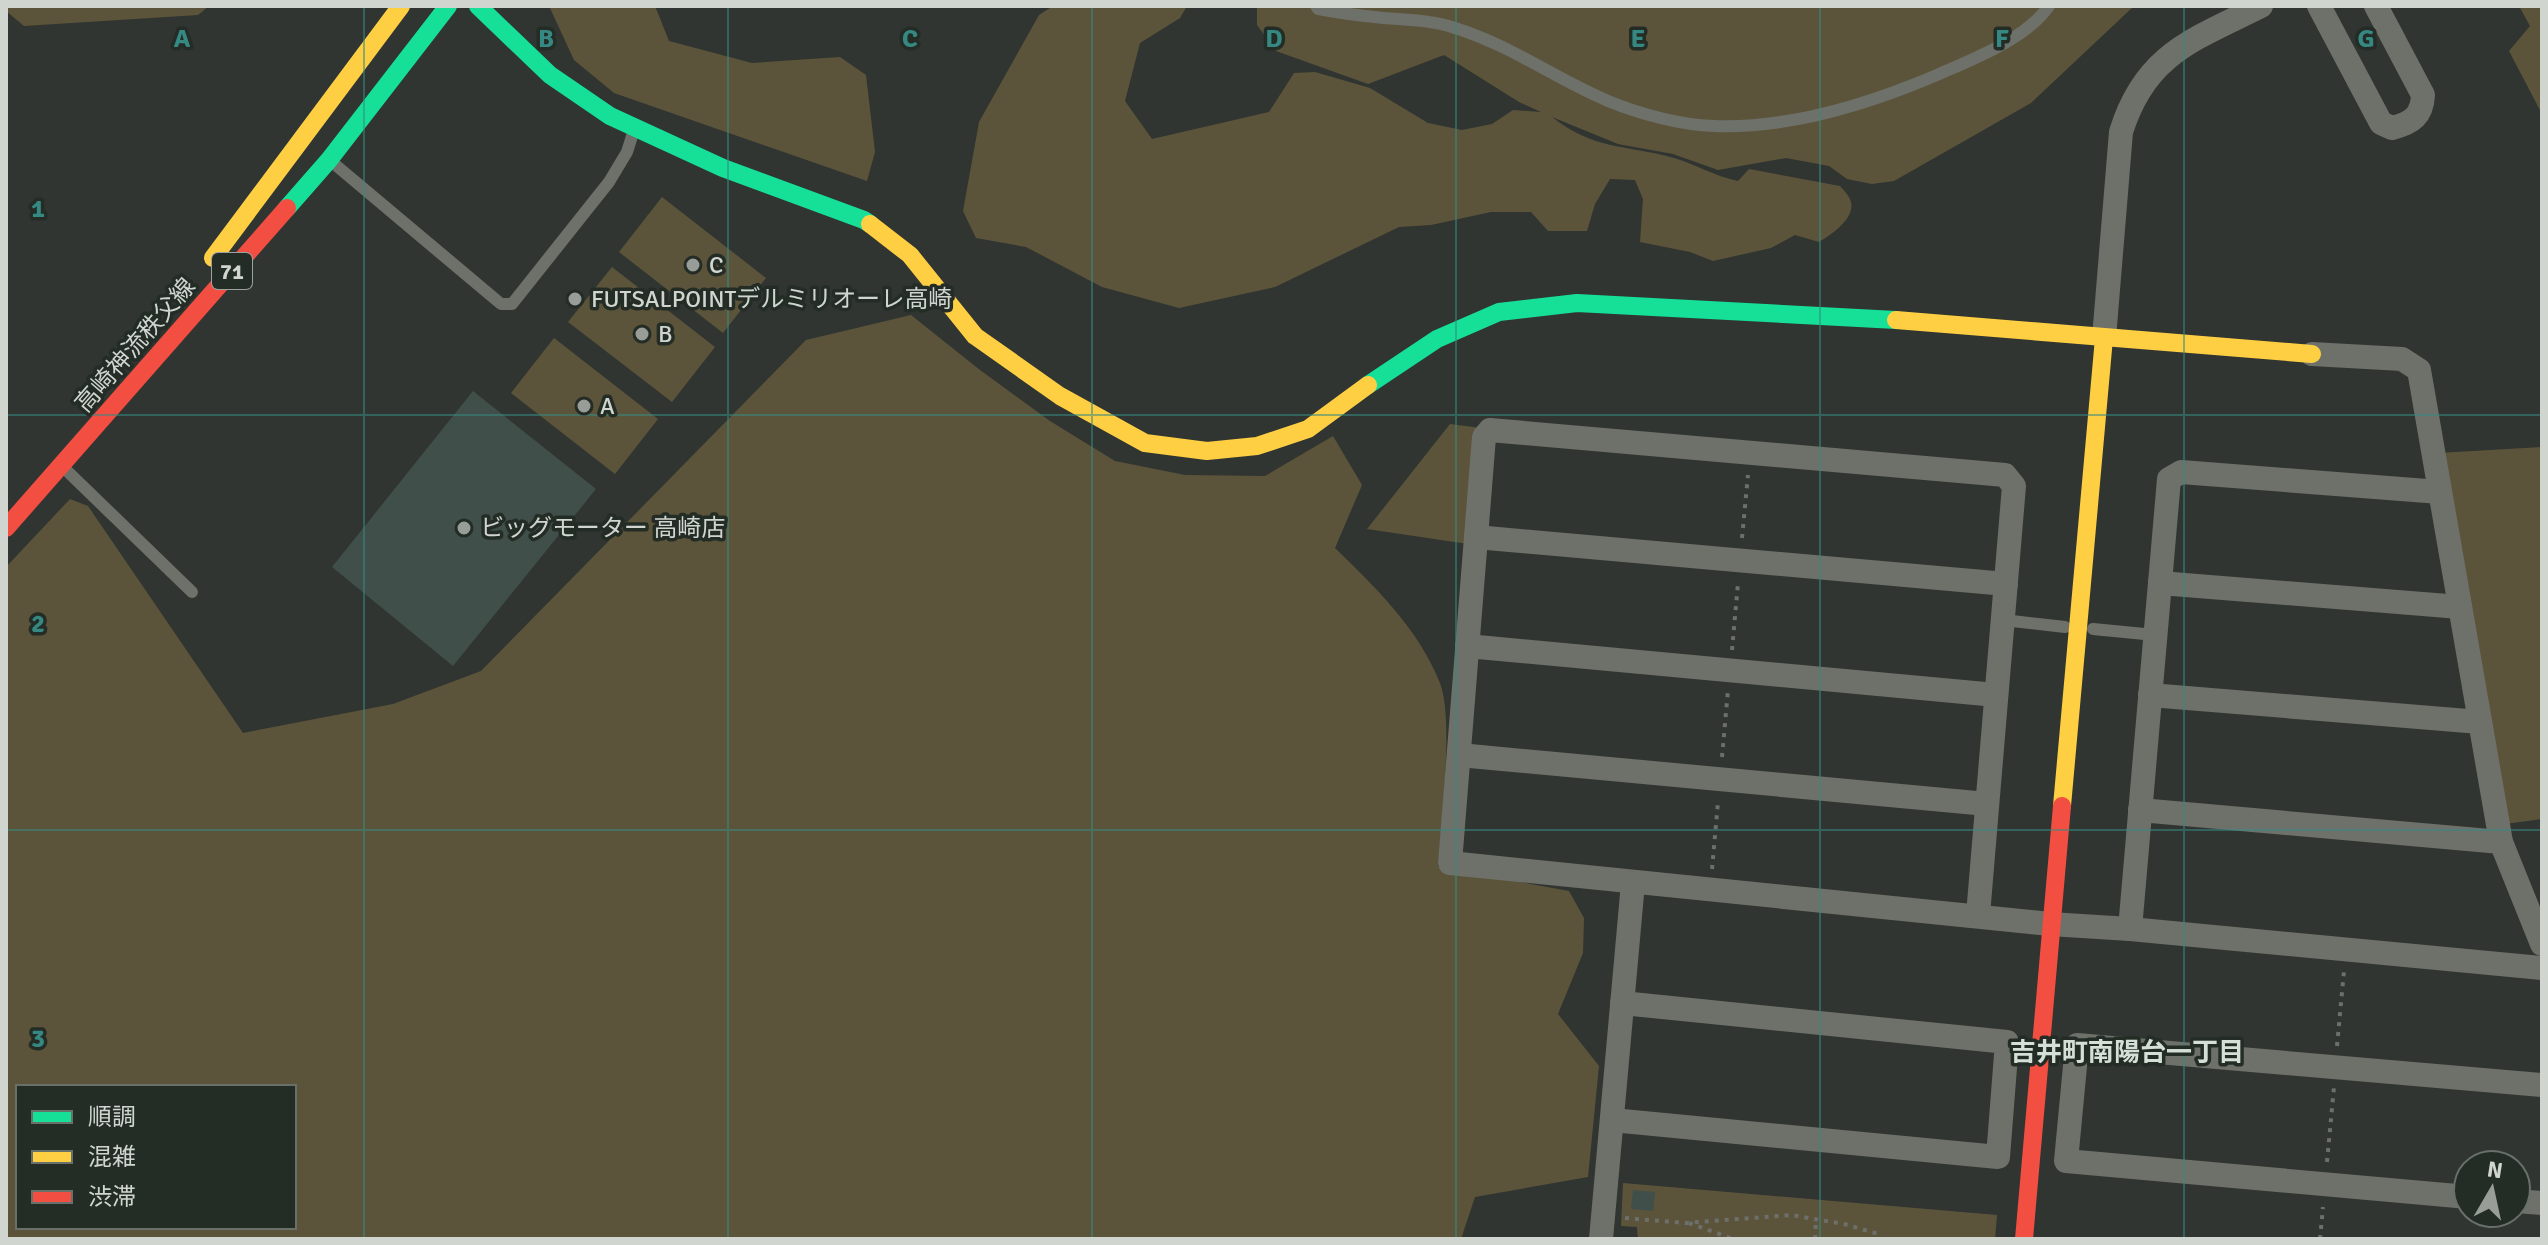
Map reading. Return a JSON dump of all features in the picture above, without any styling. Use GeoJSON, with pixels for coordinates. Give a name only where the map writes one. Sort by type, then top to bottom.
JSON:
{"type":"FeatureCollection","features":[{"type":"Feature","properties":{"kind":"street","name":"高崎神流秩父線"},"geometry":{"type":"LineString","coordinates":[[202,272],[401,6]]}},
{"type":"Feature","properties":{"kind":"street","name":"高崎神流秩父線"},"geometry":{"type":"LineString","coordinates":[[6,528],[329,160],[448,6]]}},
{"type":"Feature","properties":{"kind":"street"},"geometry":{"type":"LineString","coordinates":[[478,6],[550,75],[610,116],[723,168],[864,220],[910,255],[975,336],[1060,396],[1145,443],[1207,451],[1257,446],[1308,429],[1401,361],[1437,339],[1499,312],[1577,303],[1906,321],[2402,359],[2419,370],[2501,842],[2542,944]]}},
{"type":"Feature","properties":{"kind":"street"},"geometry":{"type":"LineString","coordinates":[[2024,1239],[2121,132],[2130,103],[2164,59],[2189,42],[2261,6]]}},
{"type":"Feature","properties":{"kind":"street"},"geometry":{"type":"LineString","coordinates":[[2319,6],[2381,123],[2392,128],[2415,120],[2423,109],[2423,95],[2376,6]]}},
{"type":"Feature","properties":{"kind":"street"},"geometry":{"type":"LineString","coordinates":[[1978,915],[2014,486],[2005,475],[1490,430],[1484,437],[1450,863],[2050,924],[2542,968]]}},
{"type":"Feature","properties":{"kind":"street"},"geometry":{"type":"LineString","coordinates":[[2130,929],[2169,479],[2181,472],[2440,492]]}},
{"type":"Feature","properties":{"kind":"street"},"geometry":{"type":"LineString","coordinates":[[1476,537],[2006,584]]}},
{"type":"Feature","properties":{"kind":"street"},"geometry":{"type":"LineString","coordinates":[[2160,583],[2460,607]]}},
{"type":"Feature","properties":{"kind":"street"},"geometry":{"type":"LineString","coordinates":[[1467,646],[1996,695]]}},
{"type":"Feature","properties":{"kind":"street"},"geometry":{"type":"LineString","coordinates":[[2150,695],[2480,722]]}},
{"type":"Feature","properties":{"kind":"street"},"geometry":{"type":"LineString","coordinates":[[1459,755],[1987,804]]}},
{"type":"Feature","properties":{"kind":"street"},"geometry":{"type":"LineString","coordinates":[[2140,810],[2501,842]]}},
{"type":"Feature","properties":{"kind":"street"},"geometry":{"type":"LineString","coordinates":[[1602,1228],[1633,883]]}},
{"type":"Feature","properties":{"kind":"street"},"geometry":{"type":"LineString","coordinates":[[1612,1120],[1998,1157],[2007,1042],[1622,1003]]}},
{"type":"Feature","properties":{"kind":"street"},"geometry":{"type":"LineString","coordinates":[[2452,1196],[2066,1161],[2077,1045],[2542,1085]]}},
{"type":"Feature","properties":{"kind":"lane"},"geometry":{"type":"LineString","coordinates":[[1316,6],[1318,9],[1355,15],[1420,20],[1453,27],[1525,56],[1609,101],[1661,117],[1713,126],[1793,119],[1843,108],[1914,85],[1984,55],[2037,21],[2049,6]]}},
{"type":"Feature","properties":{"kind":"lane"},"geometry":{"type":"LineString","coordinates":[[329,160],[501,304],[512,304],[609,182],[627,152],[635,127]]}},
{"type":"Feature","properties":{"kind":"lane"},"geometry":{"type":"LineString","coordinates":[[62,466],[192,592]]}},
{"type":"Feature","properties":{"kind":"lane"},"geometry":{"type":"LineString","coordinates":[[2003,620],[2065,627]]}},
{"type":"Feature","properties":{"kind":"lane"},"geometry":{"type":"LineString","coordinates":[[2093,629],[2155,635]]}},
{"type":"Feature","properties":{"kind":"path"},"geometry":{"type":"LineString","coordinates":[[2320,1239],[2346,949]]}},
{"type":"Feature","properties":{"kind":"path"},"geometry":{"type":"LineString","coordinates":[[1602,1228],[1791,1215],[1882,1235]]}},
{"type":"Feature","properties":{"kind":"path"},"geometry":{"type":"LineString","coordinates":[[1815,1239],[1816,1219]]}},
{"type":"Feature","properties":{"kind":"path"},"geometry":{"type":"LineString","coordinates":[[1686,1223],[1733,1239]]}},
{"type":"Feature","properties":{"kind":"shaded area"},"geometry":{"type":"Polygon","coordinates":[[[6,6],[209,6],[198,15],[24,26],[6,11],[6,6]]]}},
{"type":"Feature","properties":{"kind":"shaded area"},"geometry":{"type":"Polygon","coordinates":[[[549,6],[655,6],[669,41],[752,63],[840,57],[866,75],[875,152],[867,181],[614,93],[574,60],[549,6]]]}},
{"type":"Feature","properties":{"kind":"shaded area"},"geometry":{"type":"Polygon","coordinates":[[[1053,6],[1187,6],[1180,18],[1140,43],[1125,101],[1152,139],[1269,112],[1294,73],[1315,72],[1370,88],[1428,123],[1462,130],[1492,124],[1513,110],[1541,112],[1519,102],[1444,55],[1368,84],[1276,51],[1257,25],[1257,6],[2134,6],[2031,103],[1894,181],[1872,184],[1847,179],[1829,166],[1786,158],[1718,170],[1673,154],[1618,144],[1552,117],[1597,141],[1674,158],[1738,181],[1749,169],[1840,186],[1850,200],[1849,214],[1841,226],[1819,242],[1795,235],[1771,248],[1713,261],[1690,252],[1640,242],[1643,199],[1635,180],[1610,179],[1595,204],[1587,231],[1548,231],[1531,212],[1491,212],[1431,225],[1399,227],[1275,287],[1179,308],[1102,287],[1026,247],[976,238],[963,211],[979,122],[1039,15],[1053,6]]]}},
{"type":"Feature","properties":{"kind":"shaded area"},"geometry":{"type":"Polygon","coordinates":[[[2519,6],[2542,6],[2542,114],[2509,51],[2530,26],[2519,6]]]}},
{"type":"Feature","properties":{"kind":"shaded area","name":"C"},"geometry":{"type":"Polygon","coordinates":[[[662,197],[766,278],[723,333],[619,252],[662,197]]]}},
{"type":"Feature","properties":{"kind":"shaded area","name":"B"},"geometry":{"type":"Polygon","coordinates":[[[612,267],[715,347],[672,402],[568,322],[612,267]]]}},
{"type":"Feature","properties":{"kind":"shaded area"},"geometry":{"type":"Polygon","coordinates":[[[911,315],[1050,421],[1115,461],[1185,475],[1265,476],[1333,436],[1362,485],[1335,548],[1408,627],[1440,683],[1446,746],[1438,867],[1569,891],[1584,918],[1583,953],[1558,1014],[1599,1066],[1588,1177],[1475,1197],[1461,1239],[6,1239],[6,567],[70,499],[88,506],[243,733],[393,704],[481,671],[806,340],[911,315]]]}},
{"type":"Feature","properties":{"kind":"shaded area","name":"A"},"geometry":{"type":"Polygon","coordinates":[[[554,338],[658,419],[615,474],[511,393],[554,338]]]}},
{"type":"Feature","properties":{"kind":"shaded area"},"geometry":{"type":"Polygon","coordinates":[[[1450,424],[1481,428],[1468,544],[1367,529],[1450,424]]]}},
{"type":"Feature","properties":{"kind":"shaded area"},"geometry":{"type":"Polygon","coordinates":[[[2542,447],[2542,819],[2505,824],[2438,453],[2542,447]]]}},
{"type":"Feature","properties":{"kind":"shaded area"},"geometry":{"type":"Polygon","coordinates":[[[1623,1183],[1997,1215],[1995,1239],[1638,1239],[1637,1227],[1621,1226],[1623,1183]]]}},
{"type":"Feature","properties":{"kind":"building","name":"ビッグモーター 高崎店"},"geometry":{"type":"Polygon","coordinates":[[[473,391],[596,489],[453,666],[332,567],[473,391]]]}},
{"type":"Feature","properties":{"kind":"building"},"geometry":{"type":"Polygon","coordinates":[[[1633,1190],[1655,1192],[1653,1211],[1631,1209],[1633,1190]]]}},
{"type":"Feature","properties":{"kind":"traffic: fast"},"geometry":{"type":"LineString","coordinates":[[287,208],[329,160],[448,6]]}},
{"type":"Feature","properties":{"kind":"traffic: fast"},"geometry":{"type":"LineString","coordinates":[[478,6],[550,75],[610,116],[723,168],[870,224]]}},
{"type":"Feature","properties":{"kind":"traffic: fast"},"geometry":{"type":"LineString","coordinates":[[1368,385],[1437,339],[1499,312],[1577,303],[1896,320]]}},
{"type":"Feature","properties":{"kind":"traffic: slow"},"geometry":{"type":"LineString","coordinates":[[213,258],[401,6]]}},
{"type":"Feature","properties":{"kind":"traffic: slow"},"geometry":{"type":"LineString","coordinates":[[870,224],[910,255],[975,336],[1060,396],[1145,443],[1207,451],[1257,446],[1308,429],[1368,385]]}},
{"type":"Feature","properties":{"kind":"traffic: slow"},"geometry":{"type":"LineString","coordinates":[[1896,320],[2312,354]]}},
{"type":"Feature","properties":{"kind":"traffic: slow"},"geometry":{"type":"LineString","coordinates":[[2062,806],[2104,338]]}},
{"type":"Feature","properties":{"kind":"traffic: jam"},"geometry":{"type":"LineString","coordinates":[[6,528],[287,208]]}},
{"type":"Feature","properties":{"kind":"traffic: jam"},"geometry":{"type":"LineString","coordinates":[[2024,1239],[2062,806]]}},
{"type":"Feature","properties":{"kind":"place","name":"C"},"geometry":{"type":"Point","coordinates":[693,265]}},
{"type":"Feature","properties":{"kind":"place","name":"FUTSALPOINTデルミリオーレ高崎"},"geometry":{"type":"Point","coordinates":[575,299]}},
{"type":"Feature","properties":{"kind":"place","name":"B"},"geometry":{"type":"Point","coordinates":[642,334]}},
{"type":"Feature","properties":{"kind":"place","name":"A"},"geometry":{"type":"Point","coordinates":[584,406]}},
{"type":"Feature","properties":{"kind":"place","name":"ビッグモーター 高崎店"},"geometry":{"type":"Point","coordinates":[464,528]}},
{"type":"Feature","properties":{"kind":"district","name":"吉井町南陽台一丁目"},"geometry":{"type":"Point","coordinates":[2127,1052]}}]}
